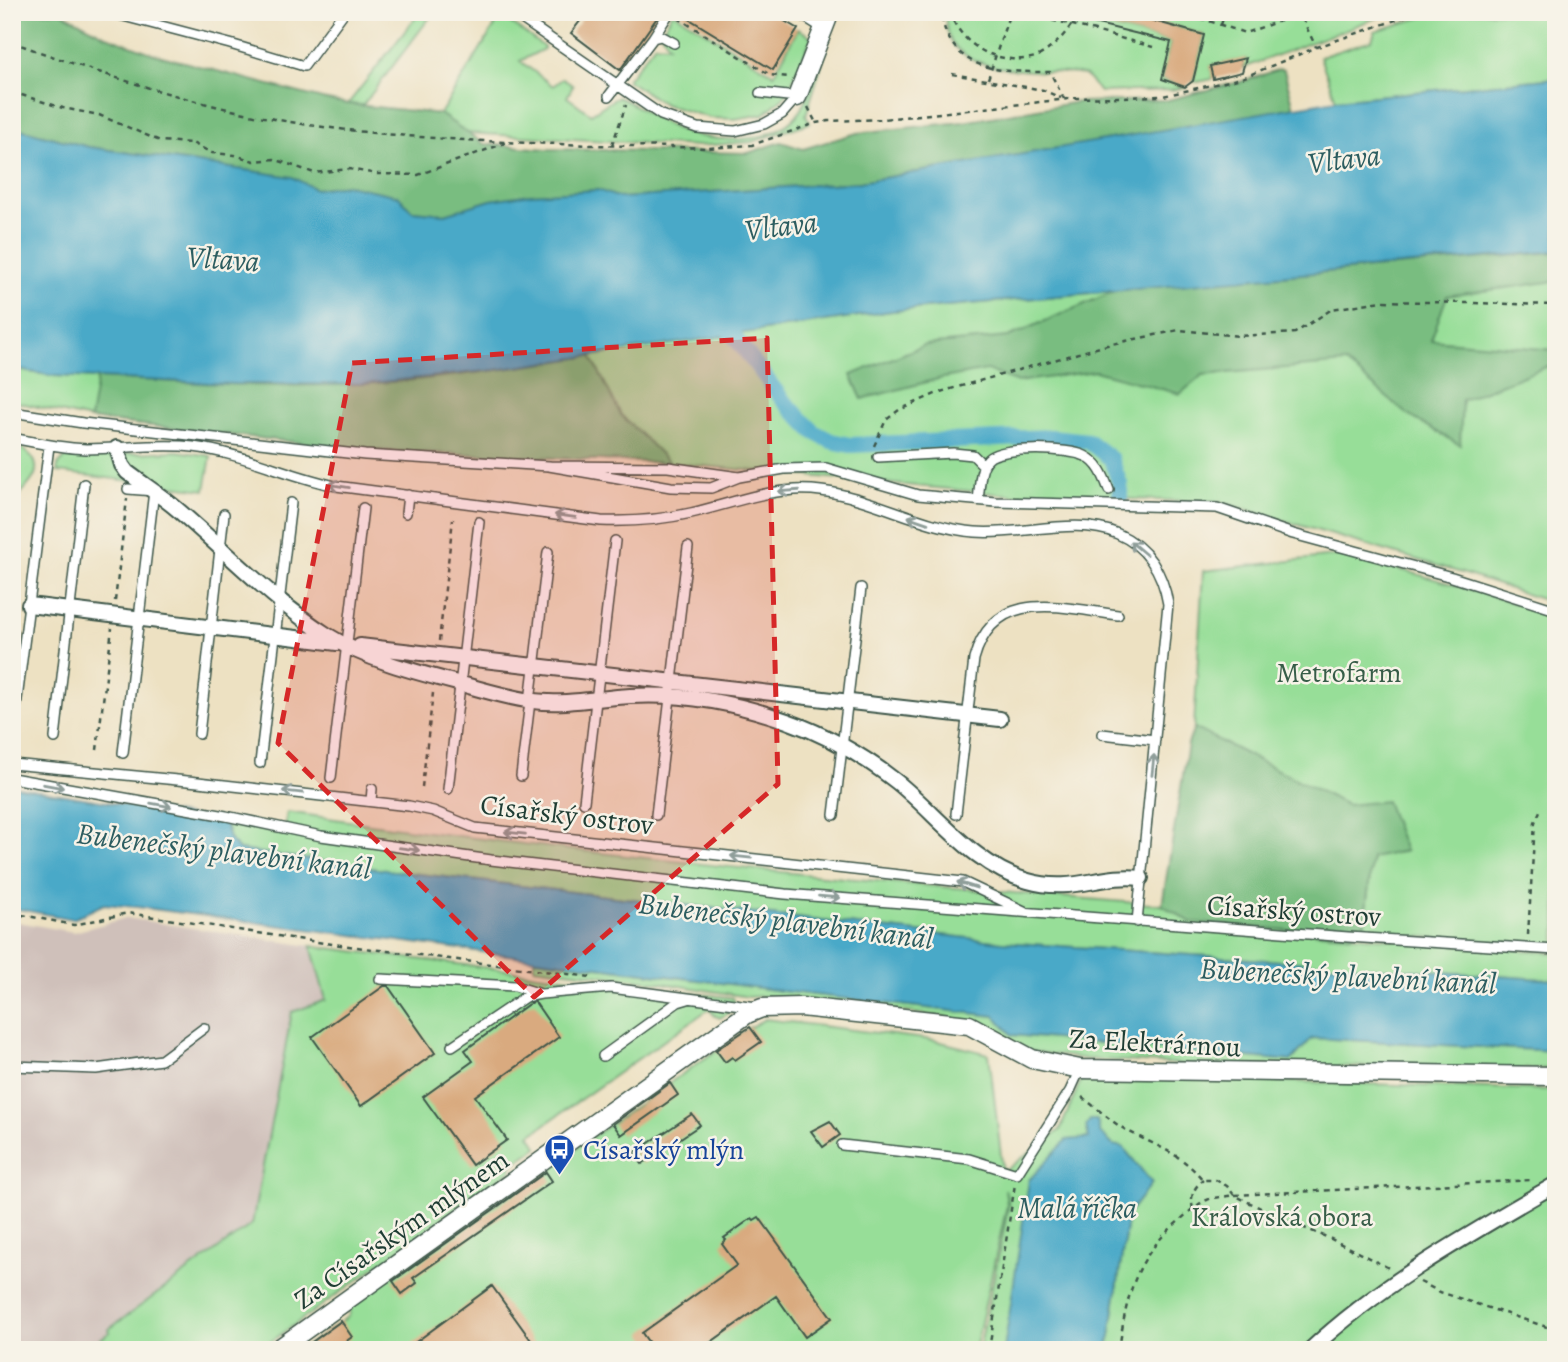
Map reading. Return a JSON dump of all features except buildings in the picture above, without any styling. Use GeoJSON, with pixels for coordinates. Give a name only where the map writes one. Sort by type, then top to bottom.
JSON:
{"type":"FeatureCollection","features":[{"type":"Feature","properties":{"kind":"street"},"geometry":{"type":"LineString","coordinates":[[798,100],[827,21]]}},
{"type":"Feature","properties":{"kind":"street"},"geometry":{"type":"LineString","coordinates":[[117,448],[127,472],[176,508],[279,600],[330,637],[403,668],[530,701],[555,703],[596,700],[671,690],[848,701],[1000,719]]}},
{"type":"Feature","properties":{"kind":"street"},"geometry":{"type":"LineString","coordinates":[[29,605],[599,675],[765,713],[842,746],[898,783],[982,859],[1015,877],[1041,884],[1067,886],[1117,877],[1141,878]]}},
{"type":"Feature","properties":{"kind":"street","name":"Za Elektrárnou"},"geometry":{"type":"LineString","coordinates":[[762,1008],[801,1007],[969,1025],[1024,1056],[1080,1069],[1556,1076]]}},
{"type":"Feature","properties":{"kind":"street","name":"Za Císařským mlýnem"},"geometry":{"type":"LineString","coordinates":[[277,1350],[747,1014],[762,1008]]}},
{"type":"Feature","properties":{"kind":"street"},"geometry":{"type":"LineString","coordinates":[[1310,1350],[1391,1284],[1549,1182]]}},
{"type":"Feature","properties":{"kind":"lane"},"geometry":{"type":"LineString","coordinates":[[108,12],[304,66],[344,12]]}},
{"type":"Feature","properties":{"kind":"lane"},"geometry":{"type":"LineString","coordinates":[[512,12],[661,115],[696,128],[735,131],[764,124],[782,114],[798,100]]}},
{"type":"Feature","properties":{"kind":"lane"},"geometry":{"type":"LineString","coordinates":[[797,12],[827,21]]}},
{"type":"Feature","properties":{"kind":"lane"},"geometry":{"type":"LineString","coordinates":[[609,96],[669,13]]}},
{"type":"Feature","properties":{"kind":"lane"},"geometry":{"type":"LineString","coordinates":[[653,38],[661,36],[674,43]]}},
{"type":"Feature","properties":{"kind":"lane"},"geometry":{"type":"LineString","coordinates":[[760,93],[798,100]]}},
{"type":"Feature","properties":{"kind":"lane"},"geometry":{"type":"LineString","coordinates":[[12,412],[83,423],[365,455],[549,466],[668,467],[739,477]]}},
{"type":"Feature","properties":{"kind":"lane"},"geometry":{"type":"LineString","coordinates":[[12,438],[50,446],[86,449],[156,444],[196,447],[243,458],[314,481],[601,521],[670,518],[775,492],[816,490],[856,497],[916,520],[973,532],[1014,533],[1085,527],[1109,531],[1130,540],[1156,567],[1166,591],[1168,618],[1137,922]]}},
{"type":"Feature","properties":{"kind":"lane"},"geometry":{"type":"LineString","coordinates":[[12,739],[50,446]]}},
{"type":"Feature","properties":{"kind":"lane"},"geometry":{"type":"LineString","coordinates":[[978,500],[983,465],[991,456],[1011,451],[1071,451],[1087,457],[1102,471],[1109,491]]}},
{"type":"Feature","properties":{"kind":"lane"},"geometry":{"type":"LineString","coordinates":[[878,457],[953,453],[973,455],[983,465]]}},
{"type":"Feature","properties":{"kind":"lane"},"geometry":{"type":"LineString","coordinates":[[549,466],[671,487],[711,488],[739,477],[784,469],[826,468],[918,495],[978,500],[1217,508],[1293,534],[1452,577],[1556,610]]}},
{"type":"Feature","properties":{"kind":"lane"},"geometry":{"type":"LineString","coordinates":[[55,738],[84,484]]}},
{"type":"Feature","properties":{"kind":"lane"},"geometry":{"type":"LineString","coordinates":[[123,753],[154,491],[128,489]]}},
{"type":"Feature","properties":{"kind":"lane"},"geometry":{"type":"LineString","coordinates":[[406,513],[408,495]]}},
{"type":"Feature","properties":{"kind":"lane"},"geometry":{"type":"LineString","coordinates":[[260,763],[291,503]]}},
{"type":"Feature","properties":{"kind":"lane"},"geometry":{"type":"LineString","coordinates":[[331,778],[363,508]]}},
{"type":"Feature","properties":{"kind":"lane"},"geometry":{"type":"LineString","coordinates":[[199,734],[224,514]]}},
{"type":"Feature","properties":{"kind":"lane"},"geometry":{"type":"LineString","coordinates":[[448,789],[479,522]]}},
{"type":"Feature","properties":{"kind":"lane"},"geometry":{"type":"LineString","coordinates":[[584,802],[615,541]]}},
{"type":"Feature","properties":{"kind":"lane"},"geometry":{"type":"LineString","coordinates":[[656,815],[688,547]]}},
{"type":"Feature","properties":{"kind":"lane"},"geometry":{"type":"LineString","coordinates":[[522,776],[548,552]]}},
{"type":"Feature","properties":{"kind":"lane"},"geometry":{"type":"LineString","coordinates":[[834,815],[861,588]]}},
{"type":"Feature","properties":{"kind":"lane"},"geometry":{"type":"LineString","coordinates":[[956,814],[977,648],[988,628],[1006,614],[1028,606],[1118,615]]}},
{"type":"Feature","properties":{"kind":"lane"},"geometry":{"type":"LineString","coordinates":[[1102,734],[1155,740]]}},
{"type":"Feature","properties":{"kind":"lane","name":"Císařský ostrov"},"geometry":{"type":"LineString","coordinates":[[12,764],[409,806],[433,811],[475,828],[963,882],[1028,914]]}},
{"type":"Feature","properties":{"kind":"lane","name":"Císařský ostrov"},"geometry":{"type":"LineString","coordinates":[[12,778],[226,816],[321,836],[491,860],[785,894],[1137,922],[1556,950]]}},
{"type":"Feature","properties":{"kind":"lane"},"geometry":{"type":"LineString","coordinates":[[371,802],[372,789]]}},
{"type":"Feature","properties":{"kind":"lane"},"geometry":{"type":"LineString","coordinates":[[380,979],[515,986],[541,994]]}},
{"type":"Feature","properties":{"kind":"lane"},"geometry":{"type":"LineString","coordinates":[[452,1046],[525,997],[541,994],[611,988],[762,1008]]}},
{"type":"Feature","properties":{"kind":"lane"},"geometry":{"type":"LineString","coordinates":[[603,1056],[678,1002],[693,997]]}},
{"type":"Feature","properties":{"kind":"lane"},"geometry":{"type":"LineString","coordinates":[[12,1066],[96,1069],[161,1060],[204,1028]]}},
{"type":"Feature","properties":{"kind":"lane"},"geometry":{"type":"LineString","coordinates":[[842,1145],[969,1159],[1017,1174],[1070,1091],[1080,1069]]}},
{"type":"Feature","properties":{"kind":"path"},"geometry":{"type":"LineString","coordinates":[[934,12],[941,15],[944,33],[956,51],[990,69],[1050,72],[1065,99]]}},
{"type":"Feature","properties":{"kind":"path"},"geometry":{"type":"LineString","coordinates":[[949,12],[956,28],[982,52],[1017,60],[1038,57],[1073,25],[1079,12]]}},
{"type":"Feature","properties":{"kind":"path"},"geometry":{"type":"LineString","coordinates":[[988,80],[1012,12],[1153,47]]}},
{"type":"Feature","properties":{"kind":"path"},"geometry":{"type":"LineString","coordinates":[[1200,19],[1202,12]]}},
{"type":"Feature","properties":{"kind":"path"},"geometry":{"type":"LineString","coordinates":[[1221,25],[1225,12]]}},
{"type":"Feature","properties":{"kind":"path"},"geometry":{"type":"LineString","coordinates":[[1173,13],[1245,33],[1305,12]]}},
{"type":"Feature","properties":{"kind":"path"},"geometry":{"type":"LineString","coordinates":[[669,13],[770,75],[796,77],[798,100],[816,122],[884,119],[1065,99],[1163,96],[1242,78],[1317,47],[1419,12]]}},
{"type":"Feature","properties":{"kind":"path"},"geometry":{"type":"LineString","coordinates":[[1300,13],[1317,47]]}},
{"type":"Feature","properties":{"kind":"path"},"geometry":{"type":"LineString","coordinates":[[12,42],[92,71],[204,102],[306,125],[415,138],[612,145],[629,94]]}},
{"type":"Feature","properties":{"kind":"path"},"geometry":{"type":"LineString","coordinates":[[952,74],[1043,90],[1065,99]]}},
{"type":"Feature","properties":{"kind":"path"},"geometry":{"type":"LineString","coordinates":[[12,92],[63,108],[99,115],[160,141],[192,143],[212,153],[235,155],[254,161],[274,159],[314,173],[349,169],[377,174],[418,175],[509,142]]}},
{"type":"Feature","properties":{"kind":"path"},"geometry":{"type":"LineString","coordinates":[[880,431],[886,420],[899,410],[940,392],[1107,345],[1179,330],[1239,336],[1295,333],[1332,309],[1382,302],[1556,305]]}},
{"type":"Feature","properties":{"kind":"path"},"geometry":{"type":"LineString","coordinates":[[1527,949],[1535,822],[1541,809]]}},
{"type":"Feature","properties":{"kind":"path"},"geometry":{"type":"LineString","coordinates":[[12,913],[74,925],[128,914],[317,942],[594,977]]}},
{"type":"Feature","properties":{"kind":"path"},"geometry":{"type":"LineString","coordinates":[[1070,1091],[1123,1128],[1177,1154],[1190,1164],[1203,1180]]}},
{"type":"Feature","properties":{"kind":"path"},"geometry":{"type":"LineString","coordinates":[[989,1350],[1017,1174]]}},
{"type":"Feature","properties":{"kind":"path"},"geometry":{"type":"LineString","coordinates":[[1192,1209],[1193,1192],[1203,1180],[1216,1180],[1227,1186],[1234,1195]]}},
{"type":"Feature","properties":{"kind":"path"},"geometry":{"type":"LineString","coordinates":[[1119,1350],[1132,1283],[1143,1259],[1169,1229],[1208,1199],[1234,1195],[1549,1182]]}},
{"type":"Feature","properties":{"kind":"highlighted area"},"geometry":{"type":"Polygon","coordinates":[[[767,338],[778,784],[534,997],[278,743],[352,363],[767,338]]]}},
{"type":"Feature","properties":{"kind":"shaded area"},"geometry":{"type":"Polygon","coordinates":[[[126,918],[311,946],[326,1000],[292,1012],[252,1224],[109,1329],[110,1332],[85,1350],[12,1350],[12,921],[74,932],[126,918]]]}},
{"type":"Feature","properties":{"kind":"green space"},"geometry":{"type":"Polygon","coordinates":[[[12,12],[61,12],[104,35],[154,54],[322,99],[440,114],[484,144],[548,149],[748,153],[781,142],[803,149],[857,133],[963,122],[1078,102],[1168,100],[1280,69],[1284,70],[1294,108],[860,182],[620,198],[598,190],[531,194],[491,200],[445,214],[412,211],[398,196],[347,185],[315,189],[291,177],[89,147],[12,127],[12,12]]]}},
{"type":"Feature","properties":{"kind":"green space"},"geometry":{"type":"Polygon","coordinates":[[[420,12],[434,12],[363,105],[348,104],[420,12]]]}},
{"type":"Feature","properties":{"kind":"green space"},"geometry":{"type":"Polygon","coordinates":[[[673,12],[774,74],[798,29],[812,37],[786,95],[764,114],[735,119],[710,118],[664,104],[627,80],[655,44],[669,45],[661,33],[673,12]]]}},
{"type":"Feature","properties":{"kind":"green space"},"geometry":{"type":"Polygon","coordinates":[[[944,12],[1091,12],[1089,22],[1171,42],[1162,79],[1185,87],[1171,90],[1100,92],[1085,75],[991,66],[973,60],[959,50],[949,37],[944,12]]]}},
{"type":"Feature","properties":{"kind":"green space"},"geometry":{"type":"Polygon","coordinates":[[[1122,12],[1392,12],[1243,68],[1246,59],[1211,66],[1213,79],[1198,82],[1193,81],[1204,35],[1122,12]]]}},
{"type":"Feature","properties":{"kind":"green space"},"geometry":{"type":"Polygon","coordinates":[[[1440,12],[1556,12],[1556,78],[1336,100],[1320,57],[1372,40],[1375,31],[1440,12]]]}},
{"type":"Feature","properties":{"kind":"green space"},"geometry":{"type":"Polygon","coordinates":[[[501,16],[544,47],[520,61],[553,86],[563,78],[573,86],[567,97],[591,114],[617,97],[674,128],[705,137],[756,137],[785,125],[802,108],[824,56],[806,115],[810,123],[751,142],[697,146],[466,133],[440,114],[501,16]]]}},
{"type":"Feature","properties":{"kind":"green space"},"geometry":{"type":"Polygon","coordinates":[[[1556,251],[1556,604],[1462,573],[1221,502],[1012,495],[670,463],[365,450],[90,419],[12,401],[12,369],[54,376],[234,384],[363,384],[496,370],[892,311],[1556,251]]]}},
{"type":"Feature","properties":{"kind":"green space"},"geometry":{"type":"Polygon","coordinates":[[[1556,252],[1556,281],[1447,296],[1431,340],[1556,350],[1556,363],[1462,400],[1460,445],[1408,415],[1346,363],[1203,375],[1180,394],[1095,371],[1017,382],[987,370],[938,379],[862,399],[851,375],[925,345],[1008,337],[1117,290],[1556,252]]]}},
{"type":"Feature","properties":{"kind":"green space"},"geometry":{"type":"Polygon","coordinates":[[[591,356],[621,415],[670,463],[365,450],[90,419],[97,378],[263,385],[363,384],[449,376],[591,356]]]}},
{"type":"Feature","properties":{"kind":"green space"},"geometry":{"type":"Polygon","coordinates":[[[12,445],[31,456],[36,471],[29,484],[12,503],[12,445]]]}},
{"type":"Feature","properties":{"kind":"green space"},"geometry":{"type":"Polygon","coordinates":[[[177,451],[211,456],[205,490],[57,472],[58,465],[65,458],[76,456],[177,451]]]}},
{"type":"Feature","properties":{"kind":"green space","name":"Metrofarm"},"geometry":{"type":"Polygon","coordinates":[[[1342,555],[1450,583],[1556,617],[1556,945],[1372,934],[1364,927],[1372,858],[1405,851],[1347,805],[1194,728],[1203,571],[1342,555]]]}},
{"type":"Feature","properties":{"kind":"green space"},"geometry":{"type":"Polygon","coordinates":[[[1194,728],[1347,805],[1386,801],[1405,851],[1372,858],[1364,927],[1350,935],[1191,922],[1162,905],[1188,744],[1194,728]]]}},
{"type":"Feature","properties":{"kind":"green space"},"geometry":{"type":"Polygon","coordinates":[[[287,812],[614,855],[1162,905],[1191,922],[1556,953],[1556,980],[1002,942],[385,870],[239,850],[229,839],[226,820],[284,835],[287,812]]]}},
{"type":"Feature","properties":{"kind":"green space"},"geometry":{"type":"Polygon","coordinates":[[[311,946],[733,998],[737,1007],[720,1018],[709,1009],[530,1135],[538,1147],[510,1166],[512,1170],[259,1350],[85,1350],[110,1332],[109,1329],[252,1224],[292,1012],[326,1000],[311,946]]]}},
{"type":"Feature","properties":{"kind":"green space"},"geometry":{"type":"Polygon","coordinates":[[[534,959],[995,1016],[1013,1035],[1291,1061],[1312,1038],[1556,1051],[1556,1069],[1201,1065],[1086,1059],[1030,1051],[947,1017],[767,996],[749,997],[534,967],[534,959]]]}},
{"type":"Feature","properties":{"kind":"green space","name":"Královská obora"},"geometry":{"type":"Polygon","coordinates":[[[765,1019],[933,1040],[989,1054],[1003,1172],[1060,1130],[1083,1075],[1556,1090],[1556,1350],[1108,1350],[1128,1214],[1152,1183],[1100,1133],[1098,1125],[1011,1308],[1004,1350],[979,1350],[1009,1204],[1005,1189],[1007,1205],[975,1350],[300,1350],[349,1316],[351,1306],[390,1277],[765,1019]]]}},
{"type":"Feature","properties":{"kind":"water","name":"Vltava"},"geometry":{"type":"Polygon","coordinates":[[[1556,78],[1556,251],[892,311],[496,370],[363,384],[234,384],[54,376],[12,369],[12,127],[89,147],[292,177],[315,189],[347,185],[399,196],[412,211],[445,214],[491,200],[531,194],[598,190],[620,198],[860,182],[1336,100],[1556,78]]]}},
{"type":"Feature","properties":{"kind":"water","name":"Bubenečský plavební kanál"},"geometry":{"type":"Polygon","coordinates":[[[12,786],[225,822],[229,839],[239,850],[385,870],[1002,942],[1556,980],[1556,1051],[1312,1038],[1291,1061],[1012,1035],[995,1016],[137,907],[104,904],[73,919],[12,908],[12,786]]]}},
{"type":"Feature","properties":{"kind":"water","name":"Malá říčka"},"geometry":{"type":"Polygon","coordinates":[[[1090,1120],[1097,1120],[1100,1133],[1113,1145],[1123,1147],[1152,1183],[1128,1214],[1108,1350],[1004,1350],[1029,1180],[1066,1140],[1089,1138],[1086,1126],[1090,1120]]]}},
{"type":"Feature","properties":{"kind":"waterway"},"geometry":{"type":"LineString","coordinates":[[720,318],[782,399],[814,432],[831,441],[850,445],[1051,437],[1088,441],[1111,459],[1120,484],[1120,498]]}},
{"type":"Feature","properties":{"kind":"place","name":"Císařský mlýn"},"geometry":{"type":"Point","coordinates":[560,1176]}}]}
